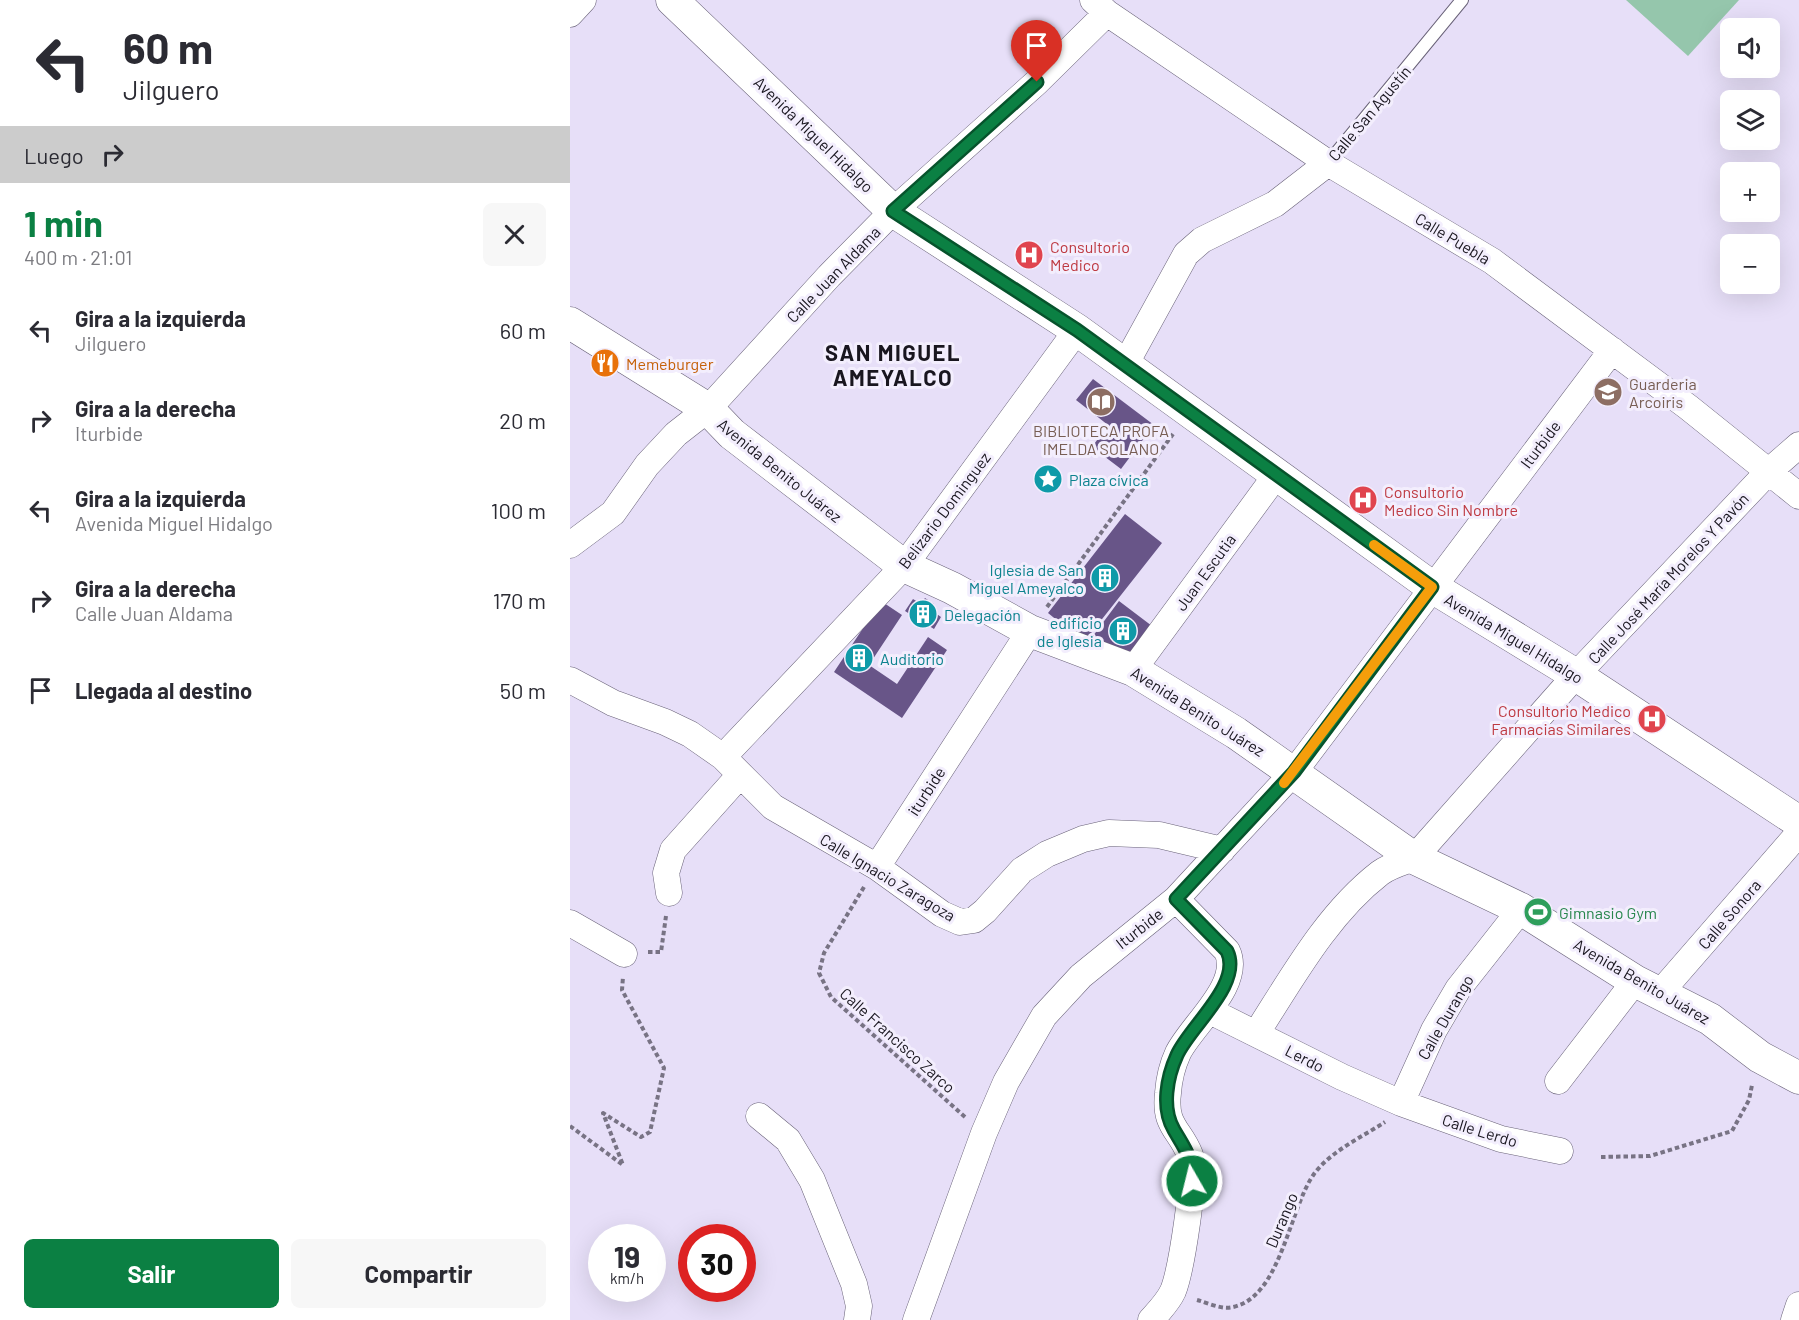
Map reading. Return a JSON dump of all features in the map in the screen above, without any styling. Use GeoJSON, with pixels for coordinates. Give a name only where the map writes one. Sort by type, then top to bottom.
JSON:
{"type":"FeatureCollection","features":[{"type":"Feature","properties":{"kind":"street"},"geometry":{"type":"LineString","coordinates":[[570,14],[583,0]]}},
{"type":"Feature","properties":{"kind":"street","name":"Avenida Miguel Hidalgo"},"geometry":{"type":"LineString","coordinates":[[672,0],[893,211],[1077,330],[1432,587],[1576,675],[1799,822]]}},
{"type":"Feature","properties":{"kind":"street","name":"Calle Juan Aldama"},"geometry":{"type":"LineString","coordinates":[[570,544],[613,513],[647,465],[676,434],[708,410],[828,276],[893,211],[1037,82],[1100,7]]}},
{"type":"Feature","properties":{"kind":"street","name":"Calle Puebla"},"geometry":{"type":"LineString","coordinates":[[1100,7],[1328,163],[1492,261],[1612,350],[1799,496]]}},
{"type":"Feature","properties":{"kind":"street","name":"Calle San Agustín"},"geometry":{"type":"LineString","coordinates":[[1125,365],[1186,254],[1202,240],[1275,204],[1328,163]]}},
{"type":"Feature","properties":{"kind":"street","name":"Avenida Benito Juárez"},"geometry":{"type":"LineString","coordinates":[[570,323],[708,410],[732,434],[904,566],[952,588],[1030,631],[1133,670],[1236,733],[1414,858],[1521,909],[1647,987],[1710,1019],[1760,1057],[1799,1078]]}},
{"type":"Feature","properties":{"kind":"street","name":"Belizario Dominguez"},"geometry":{"type":"LineString","coordinates":[[669,893],[666,873],[673,850],[732,766],[904,566],[1077,330]]}},
{"type":"Feature","properties":{"kind":"street","name":"Iturbide"},"geometry":{"type":"LineString","coordinates":[[916,1320],[984,1132],[1006,1082],[1044,1017],[1081,976],[1176,899],[1294,772],[1612,350]]}},
{"type":"Feature","properties":{"kind":"street","name":"Calle José María Morelos Y Pavón"},"geometry":{"type":"LineString","coordinates":[[1256,1034],[1311,950],[1343,909],[1381,872],[1414,858],[1576,675],[1768,472],[1799,445]]}},
{"type":"Feature","properties":{"kind":"street","name":"Juan Escutia"},"geometry":{"type":"LineString","coordinates":[[1133,670],[1277,474]]}},
{"type":"Feature","properties":{"kind":"street","name":"iturbide"},"geometry":{"type":"LineString","coordinates":[[877,867],[1030,631]]}},
{"type":"Feature","properties":{"kind":"street","name":"Calle Ignacio Zaragoza"},"geometry":{"type":"LineString","coordinates":[[570,680],[637,714],[665,722],[690,734],[732,766],[773,807],[877,867],[942,914],[960,922],[974,920],[985,911],[1022,870],[1047,854],[1083,839],[1109,833],[1159,835],[1222,850]]}},
{"type":"Feature","properties":{"kind":"street","name":"Calle Sonora"},"geometry":{"type":"LineString","coordinates":[[1558,1081],[1799,833]]}},
{"type":"Feature","properties":{"kind":"street"},"geometry":{"type":"LineString","coordinates":[[1151,1320],[1172,1291],[1179,1267],[1192,1181],[1190,1155],[1173,1128],[1166,1108],[1169,1078],[1178,1053],[1210,1011],[1230,970],[1231,959],[1227,951],[1176,899]]}},
{"type":"Feature","properties":{"kind":"street","name":"Calle Durango"},"geometry":{"type":"LineString","coordinates":[[1401,1103],[1434,1030],[1458,989],[1521,909]]}},
{"type":"Feature","properties":{"kind":"street"},"geometry":{"type":"LineString","coordinates":[[570,923],[624,954]]}},
{"type":"Feature","properties":{"kind":"street","name":"Lerdo"},"geometry":{"type":"LineString","coordinates":[[1210,1011],[1401,1103]]}},
{"type":"Feature","properties":{"kind":"street","name":"Calle Lerdo"},"geometry":{"type":"LineString","coordinates":[[1401,1103],[1500,1139],[1560,1150]]}},
{"type":"Feature","properties":{"kind":"street"},"geometry":{"type":"LineString","coordinates":[[759,1116],[788,1140],[812,1180],[854,1284],[859,1306],[857,1320]]}},
{"type":"Feature","properties":{"kind":"street"},"geometry":{"type":"LineString","coordinates":[[1794,1320],[1799,1305]]}},
{"type":"Feature","properties":{"kind":"lane","name":"Calle San Agustín"},"geometry":{"type":"LineString","coordinates":[[1328,163],[1462,0]]}},
{"type":"Feature","properties":{"kind":"path"},"geometry":{"type":"LineString","coordinates":[[1030,631],[1190,411]]}},
{"type":"Feature","properties":{"kind":"path","name":"Calle Francisco Zarco"},"geometry":{"type":"LineString","coordinates":[[877,867],[824,952],[819,973],[831,998],[984,1132]]}},
{"type":"Feature","properties":{"kind":"path"},"geometry":{"type":"LineString","coordinates":[[570,1126],[623,1165],[603,1113],[641,1137],[650,1132],[664,1068],[622,990],[624,954],[661,952],[669,893]]}},
{"type":"Feature","properties":{"kind":"path"},"geometry":{"type":"LineString","coordinates":[[1601,1157],[1650,1156],[1732,1131],[1749,1100],[1760,1057]]}},
{"type":"Feature","properties":{"kind":"path","name":"Durango"},"geometry":{"type":"LineString","coordinates":[[1172,1291],[1217,1306],[1231,1308],[1249,1301],[1263,1286],[1275,1265],[1314,1174],[1330,1157],[1385,1121],[1401,1103]]}},
{"type":"Feature","properties":{"kind":"green space"},"geometry":{"type":"Polygon","coordinates":[[[1626,0],[1739,0],[1720,18],[1720,21],[1688,56],[1626,0]]]}},
{"type":"Feature","properties":{"kind":"building"},"geometry":{"type":"Polygon","coordinates":[[[1093,379],[1154,425],[1121,469],[1092,447],[1108,425],[1076,400],[1093,379]]]}},
{"type":"Feature","properties":{"kind":"building","name":"Iglesia de San Miguel Ameyalco"},"geometry":{"type":"Polygon","coordinates":[[[1125,514],[1162,543],[1084,642],[1048,613],[1125,514]]]}},
{"type":"Feature","properties":{"kind":"building","name":"Delegación"},"geometry":{"type":"Polygon","coordinates":[[[925,598],[934,604],[931,610],[941,617],[934,629],[905,611],[913,599],[921,604],[925,598]]]}},
{"type":"Feature","properties":{"kind":"building","name":"Auditorio"},"geometry":{"type":"Polygon","coordinates":[[[881,601],[902,615],[869,665],[897,684],[928,637],[947,650],[902,718],[834,672],[881,601]]]}},
{"type":"Feature","properties":{"kind":"building","name":"edificio de Iglesia"},"geometry":{"type":"Polygon","coordinates":[[[1119,601],[1152,626],[1127,660],[1093,636],[1119,601]]]}},
{"type":"Feature","properties":{"kind":"slow traffic"},"geometry":{"type":"LineString","coordinates":[[1284,783],[1432,587],[1374,545]]}},
{"type":"Feature","properties":{"kind":"place","name":"Consultorio Medico"},"geometry":{"type":"Point","coordinates":[1029,255]}},
{"type":"Feature","properties":{"kind":"place","name":"Memeburger"},"geometry":{"type":"Point","coordinates":[605,363]}},
{"type":"Feature","properties":{"kind":"place","name":"Guarderia Arcoiris"},"geometry":{"type":"Point","coordinates":[1608,392]}},
{"type":"Feature","properties":{"kind":"place","name":"BIBLIOTECA PROFA IMELDA SOLANO"},"geometry":{"type":"Point","coordinates":[1101,402]}},
{"type":"Feature","properties":{"kind":"place","name":"Plaza cívica"},"geometry":{"type":"Point","coordinates":[1048,479]}},
{"type":"Feature","properties":{"kind":"place","name":"Consultorio Medico Sin Nombre"},"geometry":{"type":"Point","coordinates":[1363,500]}},
{"type":"Feature","properties":{"kind":"place","name":"Iglesia de San Miguel Ameyalco"},"geometry":{"type":"Point","coordinates":[1105,578]}},
{"type":"Feature","properties":{"kind":"place","name":"Delegación"},"geometry":{"type":"Point","coordinates":[923,614]}},
{"type":"Feature","properties":{"kind":"place","name":"edificio de Iglesia"},"geometry":{"type":"Point","coordinates":[1123,631]}},
{"type":"Feature","properties":{"kind":"place","name":"Auditorio"},"geometry":{"type":"Point","coordinates":[859,658]}},
{"type":"Feature","properties":{"kind":"place","name":"Consultorio Medico Farmacias Similares"},"geometry":{"type":"Point","coordinates":[1652,719]}},
{"type":"Feature","properties":{"kind":"place","name":"Gimnasio Gym"},"geometry":{"type":"Point","coordinates":[1538,912]}},
{"type":"Feature","properties":{"kind":"district","name":"SAN MIGUEL AMEYALCO"},"geometry":{"type":"Point","coordinates":[893,364]}},
{"type":"Feature","properties":{"kind":"route"},"geometry":{"type":"LineString","coordinates":[[1037,82],[893,211],[1077,330],[1432,587],[1294,772],[1176,899],[1227,951],[1231,959],[1230,970],[1210,1011],[1178,1053],[1169,1078],[1166,1108],[1173,1128],[1190,1155],[1193,1166],[1192,1181]]}}]}
